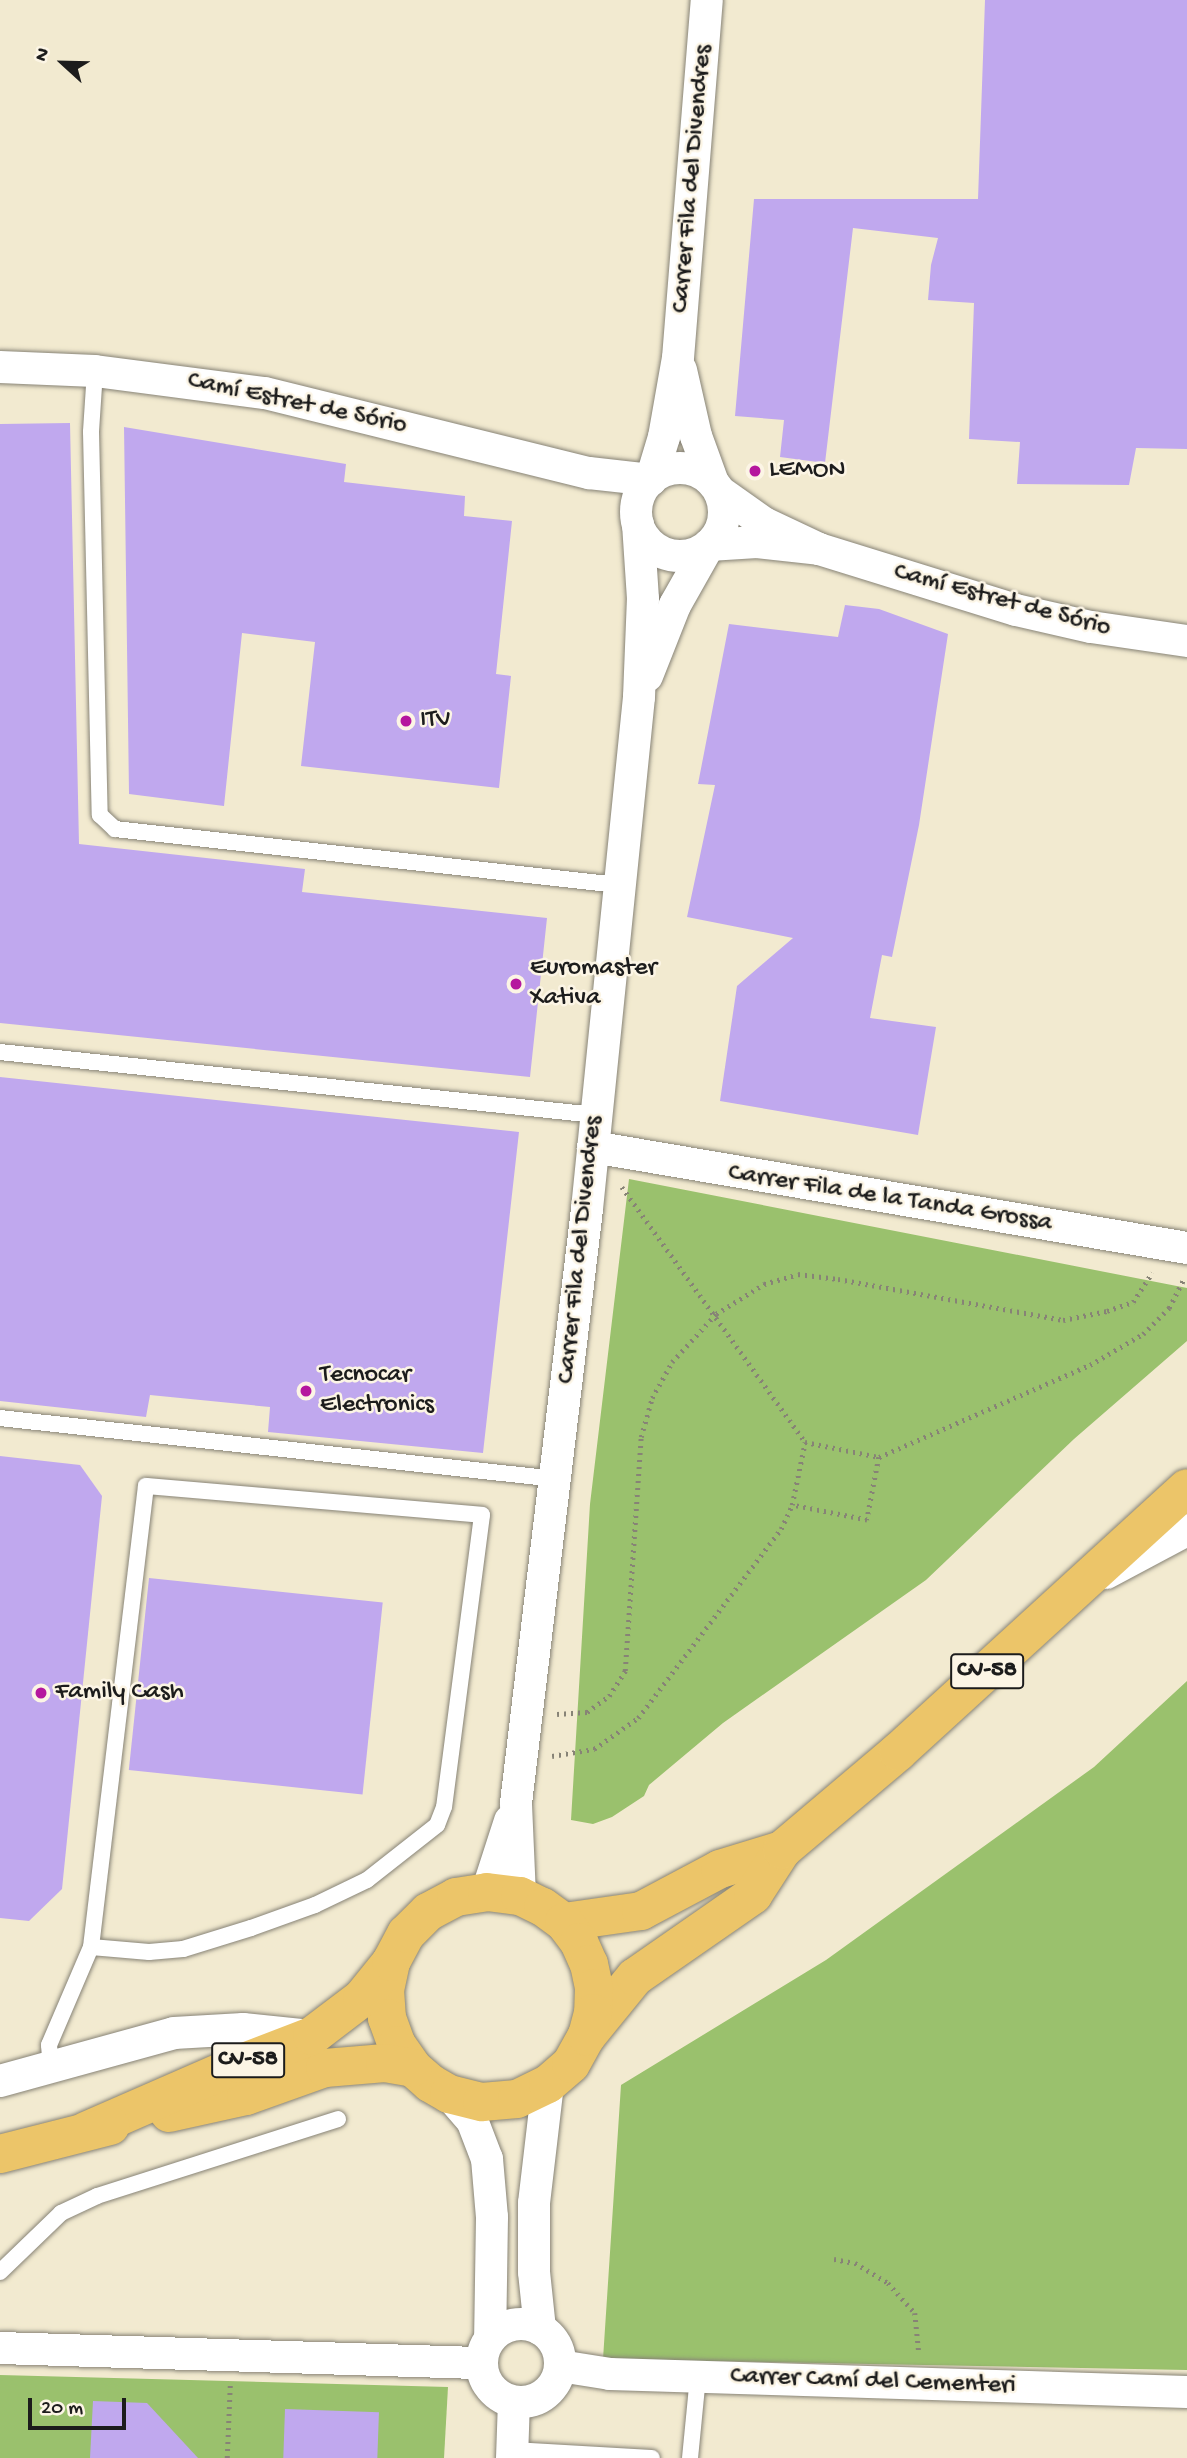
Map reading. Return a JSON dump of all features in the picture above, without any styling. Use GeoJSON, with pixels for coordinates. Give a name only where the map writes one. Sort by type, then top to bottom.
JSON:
{"type":"FeatureCollection","features":[{"type":"Feature","properties":{"kind":"main road","name":"CV-58"},"geometry":{"type":"LineString","coordinates":[[391,1962],[385,1990],[387,2018],[397,2045],[413,2068],[449,2094],[482,2102],[517,2099],[548,2084],[571,2064],[586,2037],[635,1977],[753,1895],[782,1850],[898,1752],[1187,1488]]}},
{"type":"Feature","properties":{"kind":"main road","name":"CV-58"},"geometry":{"type":"LineString","coordinates":[[564,1922],[641,1911],[720,1869],[782,1850]]}},
{"type":"Feature","properties":{"kind":"main road","name":"CV-58"},"geometry":{"type":"LineString","coordinates":[[86,2131],[239,2064],[313,2036],[362,1998],[391,1962],[406,1934],[428,1912],[456,1897],[504,1894],[543,1907],[564,1922],[579,1942],[589,1964],[594,1988],[593,2013],[586,2037]]}},
{"type":"Feature","properties":{"kind":"main road","name":"CV-58"},"geometry":{"type":"LineString","coordinates":[[0,2154],[86,2131],[246,2096],[325,2068],[385,2063],[413,2068]]}},
{"type":"Feature","properties":{"kind":"street","name":"Carrer Fila del Divendres"},"geometry":{"type":"LineString","coordinates":[[650,480],[664,437],[678,358],[707,0]]}},
{"type":"Feature","properties":{"kind":"street","name":"Carrer Fila del Divendres"},"geometry":{"type":"LineString","coordinates":[[678,358],[696,436],[716,486]]}},
{"type":"Feature","properties":{"kind":"street","name":"Camí Estret de Sório"},"geometry":{"type":"LineString","coordinates":[[0,366],[95,371],[265,393],[589,472],[650,480]]}},
{"type":"Feature","properties":{"kind":"street"},"geometry":{"type":"LineString","coordinates":[[674,468],[688,468],[716,486],[723,520],[718,534],[709,545],[682,556],[668,554],[650,542],[637,517],[643,488],[650,480],[674,468]]}},
{"type":"Feature","properties":{"kind":"street","name":"Camí Estret de Sório"},"geometry":{"type":"LineString","coordinates":[[589,472],[637,517]]}},
{"type":"Feature","properties":{"kind":"street","name":"Camí Estret de Sório"},"geometry":{"type":"LineString","coordinates":[[716,486],[764,523],[819,549],[1016,610],[1091,627],[1187,641]]}},
{"type":"Feature","properties":{"kind":"street","name":"Carrer Fila del Divendres"},"geometry":{"type":"LineString","coordinates":[[504,1894],[556,1479],[639,697],[642,599],[637,517]]}},
{"type":"Feature","properties":{"kind":"street","name":"Camí Estret de Sório"},"geometry":{"type":"LineString","coordinates":[[709,545],[757,542],[819,549]]}},
{"type":"Feature","properties":{"kind":"street","name":"Carrer Fila del Divendres"},"geometry":{"type":"LineString","coordinates":[[639,697],[676,605],[709,545]]}},
{"type":"Feature","properties":{"kind":"street","name":"Carrer Fila de la Tanda Grossa"},"geometry":{"type":"LineString","coordinates":[[593,1147],[1176,1246]]}},
{"type":"Feature","properties":{"kind":"street"},"geometry":{"type":"LineString","coordinates":[[1080,1587],[1187,1530]]}},
{"type":"Feature","properties":{"kind":"street"},"geometry":{"type":"LineString","coordinates":[[0,2081],[174,2033],[243,2029],[313,2036]]}},
{"type":"Feature","properties":{"kind":"street"},"geometry":{"type":"LineString","coordinates":[[540,2329],[534,2272],[534,2203],[548,2084]]}},
{"type":"Feature","properties":{"kind":"street"},"geometry":{"type":"LineString","coordinates":[[0,2348],[231,2357],[486,2351],[513,2325],[540,2329],[555,2344],[559,2366],[550,2390],[540,2398],[514,2402],[504,2399],[487,2384],[486,2351],[492,2217],[487,2159],[472,2120],[449,2094]]}},
{"type":"Feature","properties":{"kind":"street","name":"Carrer Camí del Cementeri"},"geometry":{"type":"LineString","coordinates":[[559,2366],[610,2374],[1187,2392]]}},
{"type":"Feature","properties":{"kind":"street"},"geometry":{"type":"LineString","coordinates":[[512,2454],[514,2402]]}},
{"type":"Feature","properties":{"kind":"lane"},"geometry":{"type":"LineString","coordinates":[[95,371],[91,432],[100,815],[115,829],[618,884]]}},
{"type":"Feature","properties":{"kind":"lane"},"geometry":{"type":"LineString","coordinates":[[0,1052],[595,1115]]}},
{"type":"Feature","properties":{"kind":"lane"},"geometry":{"type":"LineString","coordinates":[[0,1418],[556,1479]]}},
{"type":"Feature","properties":{"kind":"lane"},"geometry":{"type":"LineString","coordinates":[[51,2068],[50,2045],[91,1947],[146,1486],[482,1515],[444,1807],[437,1825],[367,1880],[315,1905],[251,1928],[183,1949],[149,1952],[91,1947]]}},
{"type":"Feature","properties":{"kind":"lane"},"geometry":{"type":"LineString","coordinates":[[0,2272],[61,2213],[97,2196],[338,2119]]}},
{"type":"Feature","properties":{"kind":"lane"},"geometry":{"type":"LineString","coordinates":[[690,2458],[698,2377]]}},
{"type":"Feature","properties":{"kind":"lane"},"geometry":{"type":"LineString","coordinates":[[512,2454],[652,2458]]}},
{"type":"Feature","properties":{"kind":"path"},"geometry":{"type":"LineString","coordinates":[[593,1147],[716,1314],[805,1443],[879,1457],[1090,1365],[1143,1334],[1169,1308],[1187,1270]]}},
{"type":"Feature","properties":{"kind":"path"},"geometry":{"type":"LineString","coordinates":[[528,1713],[587,1712],[609,1696],[625,1671],[641,1437],[652,1398],[672,1362],[716,1314],[764,1284],[798,1275],[838,1279],[1063,1320],[1107,1311],[1133,1301],[1154,1270],[1176,1246]]}},
{"type":"Feature","properties":{"kind":"path"},"geometry":{"type":"LineString","coordinates":[[522,1761],[594,1749],[638,1718],[781,1530],[792,1505],[805,1443]]}},
{"type":"Feature","properties":{"kind":"path"},"geometry":{"type":"LineString","coordinates":[[792,1505],[867,1520],[879,1457]]}},
{"type":"Feature","properties":{"kind":"path"},"geometry":{"type":"LineString","coordinates":[[834,2259],[855,2263],[888,2283],[915,2313],[919,2344],[919,2382]]}},
{"type":"Feature","properties":{"kind":"path"},"geometry":{"type":"LineString","coordinates":[[227,2458],[231,2357]]}},
{"type":"Feature","properties":{"kind":"green space"},"geometry":{"type":"Polygon","coordinates":[[[629,1179],[1187,1288],[1187,1341],[1074,1439],[926,1580],[723,1723],[649,1785],[644,1796],[612,1817],[593,1824],[571,1820],[590,1504],[629,1179]]]}},
{"type":"Feature","properties":{"kind":"green space"},"geometry":{"type":"Polygon","coordinates":[[[1187,1681],[1187,2370],[603,2359],[621,2085],[826,1960],[1094,1767],[1187,1681]]]}},
{"type":"Feature","properties":{"kind":"green space"},"geometry":{"type":"Polygon","coordinates":[[[0,2375],[448,2387],[444,2458],[0,2458],[0,2375]]]}},
{"type":"Feature","properties":{"kind":"building"},"geometry":{"type":"Polygon","coordinates":[[[985,0],[1187,0],[1187,449],[1136,448],[1129,485],[1017,484],[1020,442],[969,439],[974,303],[928,300],[931,265],[938,238],[853,228],[825,463],[780,457],[784,420],[735,416],[754,199],[978,199],[985,0]]]}},
{"type":"Feature","properties":{"kind":"building"},"geometry":{"type":"Polygon","coordinates":[[[70,423],[79,844],[305,869],[302,892],[547,918],[530,1077],[0,1023],[0,424],[70,423]]]}},
{"type":"Feature","properties":{"kind":"building"},"geometry":{"type":"Polygon","coordinates":[[[124,427],[346,464],[344,482],[465,496],[464,516],[512,521],[496,674],[511,676],[499,788],[301,766],[315,642],[242,633],[224,806],[129,794],[124,427]]]}},
{"type":"Feature","properties":{"kind":"building"},"geometry":{"type":"Polygon","coordinates":[[[845,605],[879,609],[948,634],[919,825],[892,957],[882,955],[870,1018],[936,1027],[918,1135],[720,1101],[737,986],[793,938],[687,917],[715,785],[698,784],[729,624],[838,637],[845,605]]]}},
{"type":"Feature","properties":{"kind":"building"},"geometry":{"type":"Polygon","coordinates":[[[0,1077],[519,1132],[483,1453],[268,1432],[270,1407],[150,1395],[146,1417],[0,1401],[0,1077]]]}},
{"type":"Feature","properties":{"kind":"building","name":"Family Cash"},"geometry":{"type":"Polygon","coordinates":[[[0,1456],[80,1465],[102,1496],[62,1889],[29,1921],[0,1918],[0,1456]]]}},
{"type":"Feature","properties":{"kind":"building"},"geometry":{"type":"Polygon","coordinates":[[[149,1578],[383,1603],[363,1795],[129,1770],[149,1578]]]}},
{"type":"Feature","properties":{"kind":"building"},"geometry":{"type":"Polygon","coordinates":[[[93,2401],[147,2403],[198,2458],[90,2458],[93,2401]]]}},
{"type":"Feature","properties":{"kind":"building"},"geometry":{"type":"Polygon","coordinates":[[[285,2409],[379,2412],[377,2458],[283,2458],[285,2409]]]}},
{"type":"Feature","properties":{"kind":"place","name":"LEMON"},"geometry":{"type":"Point","coordinates":[755,471]}},
{"type":"Feature","properties":{"kind":"place","name":"ITV"},"geometry":{"type":"Point","coordinates":[406,721]}},
{"type":"Feature","properties":{"kind":"place","name":"Euromaster Xativa"},"geometry":{"type":"Point","coordinates":[516,984]}},
{"type":"Feature","properties":{"kind":"place","name":"Tecnocar Electronics"},"geometry":{"type":"Point","coordinates":[306,1391]}},
{"type":"Feature","properties":{"kind":"place","name":"Family Cash"},"geometry":{"type":"Point","coordinates":[41,1693]}}]}
